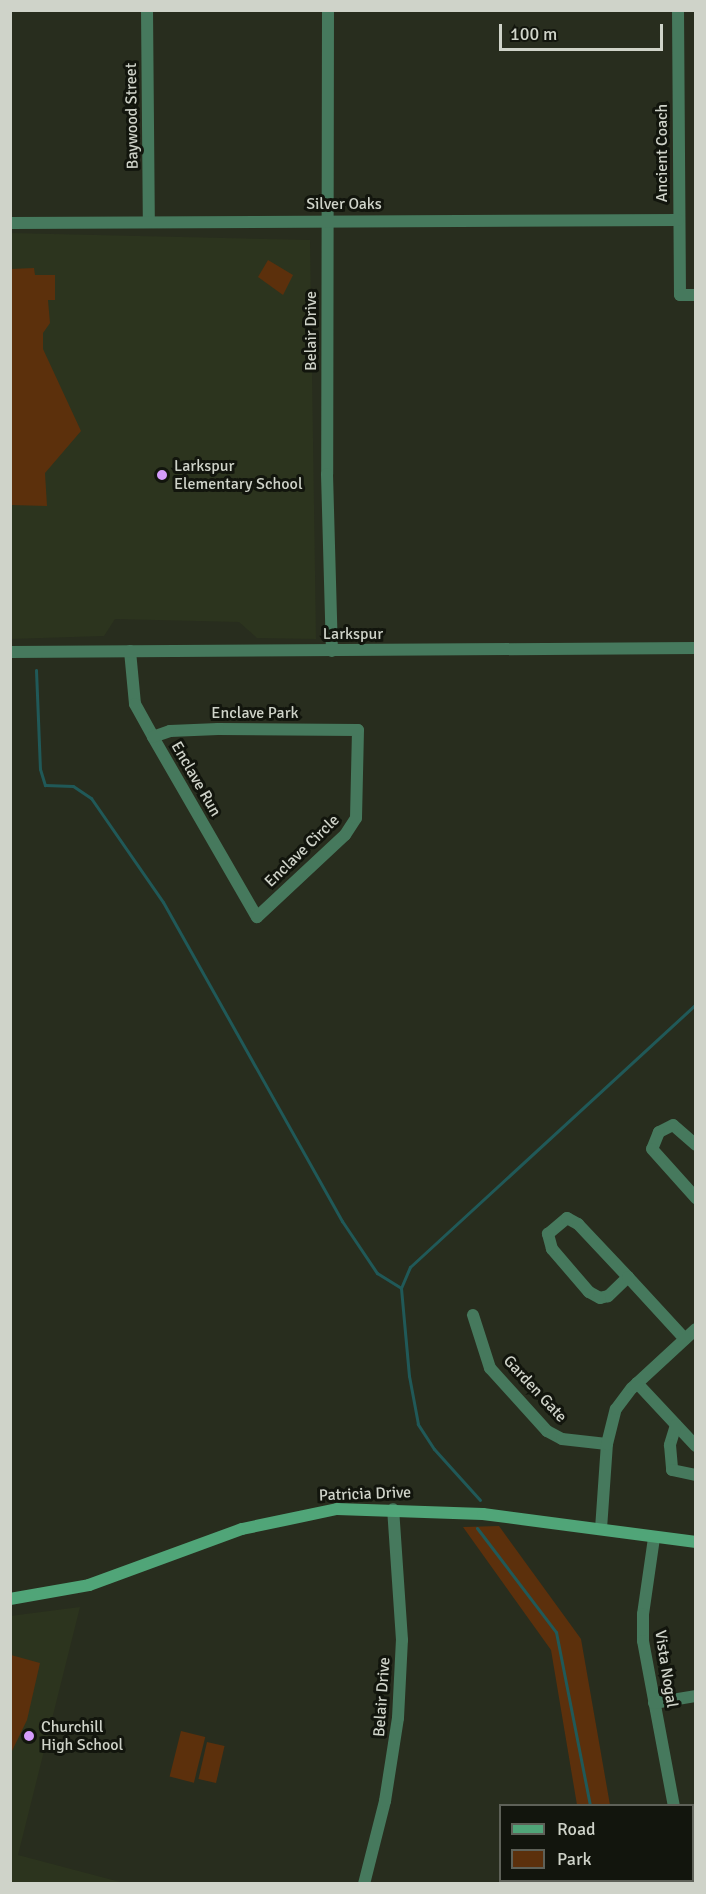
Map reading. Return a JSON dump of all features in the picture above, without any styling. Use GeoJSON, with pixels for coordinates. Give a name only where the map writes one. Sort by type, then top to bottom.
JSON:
{"type":"FeatureCollection","features":[{"type":"Feature","properties":{"kind":"street","name":"Baywood Street"},"geometry":{"type":"LineString","coordinates":[[147,10],[149,221]]}},
{"type":"Feature","properties":{"kind":"street","name":"Belair Drive"},"geometry":{"type":"LineString","coordinates":[[328,10],[327,474],[332,651]]}},
{"type":"Feature","properties":{"kind":"street","name":"Ancient Coach"},"geometry":{"type":"LineString","coordinates":[[678,10],[680,295],[696,295]]}},
{"type":"Feature","properties":{"kind":"street","name":"Silver Oaks"},"geometry":{"type":"LineString","coordinates":[[10,223],[678,220]]}},
{"type":"Feature","properties":{"kind":"street","name":"Larkspur"},"geometry":{"type":"LineString","coordinates":[[10,652],[696,648]]}},
{"type":"Feature","properties":{"kind":"street","name":"Enclave Run"},"geometry":{"type":"LineString","coordinates":[[130,651],[135,704],[257,917]]}},
{"type":"Feature","properties":{"kind":"street","name":"Enclave Park"},"geometry":{"type":"LineString","coordinates":[[153,737],[170,731],[208,729],[358,730]]}},
{"type":"Feature","properties":{"kind":"street","name":"Enclave Circle"},"geometry":{"type":"LineString","coordinates":[[257,917],[351,828],[357,806],[358,730]]}},
{"type":"Feature","properties":{"kind":"street"},"geometry":{"type":"LineString","coordinates":[[696,1145],[673,1125],[659,1132],[652,1149],[696,1198]]}},
{"type":"Feature","properties":{"kind":"street"},"geometry":{"type":"LineString","coordinates":[[628,1277],[608,1296],[600,1298],[589,1292],[552,1249],[548,1234],[563,1220],[572,1220],[628,1277],[685,1339]]}},
{"type":"Feature","properties":{"kind":"street","name":"Garden Gate"},"geometry":{"type":"LineString","coordinates":[[473,1315],[490,1368],[547,1431],[562,1439],[607,1444]]}},
{"type":"Feature","properties":{"kind":"street"},"geometry":{"type":"LineString","coordinates":[[601,1529],[607,1444],[616,1409],[637,1383],[696,1329]]}},
{"type":"Feature","properties":{"kind":"street"},"geometry":{"type":"LineString","coordinates":[[637,1383],[696,1446]]}},
{"type":"Feature","properties":{"kind":"street"},"geometry":{"type":"LineString","coordinates":[[676,1425],[670,1465],[676,1473],[696,1475]]}},
{"type":"Feature","properties":{"kind":"street","name":"Patricia Drive"},"geometry":{"type":"LineString","coordinates":[[10,1599],[89,1585],[270,1521],[336,1509],[393,1509],[483,1514],[696,1542]]}},
{"type":"Feature","properties":{"kind":"street","name":"Belair Drive"},"geometry":{"type":"LineString","coordinates":[[364,1884],[385,1801],[398,1718],[402,1640],[393,1509]]}},
{"type":"Feature","properties":{"kind":"street","name":"Vista Nogal"},"geometry":{"type":"LineString","coordinates":[[654,1538],[643,1633],[674,1804]]}},
{"type":"Feature","properties":{"kind":"street"},"geometry":{"type":"LineString","coordinates":[[654,1703],[696,1695]]}},
{"type":"Feature","properties":{"kind":"shaded area","name":"Larkspur Elementary School"},"geometry":{"type":"Polygon","coordinates":[[[10,233],[310,240],[316,639],[257,638],[239,622],[115,619],[104,636],[11,639],[10,233]]]}},
{"type":"Feature","properties":{"kind":"shaded area","name":"Churchill High School"},"geometry":{"type":"Polygon","coordinates":[[[80,1607],[18,1855],[124,1883],[11,1883],[10,1616],[80,1607]]]}},
{"type":"Feature","properties":{"kind":"green space"},"geometry":{"type":"Polygon","coordinates":[[[268,260],[293,275],[283,295],[258,277],[268,260]]]}},
{"type":"Feature","properties":{"kind":"green space"},"geometry":{"type":"Polygon","coordinates":[[[34,268],[35,275],[55,275],[55,300],[48,300],[50,323],[43,333],[43,349],[81,431],[45,473],[47,506],[11,505],[11,269],[34,268]]]}},
{"type":"Feature","properties":{"kind":"green space"},"geometry":{"type":"Polygon","coordinates":[[[499,1526],[581,1639],[610,1804],[577,1804],[551,1650],[463,1527],[499,1526]]]}},
{"type":"Feature","properties":{"kind":"green space"},"geometry":{"type":"Polygon","coordinates":[[[11,1655],[40,1663],[27,1720],[11,1753],[11,1655]]]}},
{"type":"Feature","properties":{"kind":"green space"},"geometry":{"type":"Polygon","coordinates":[[[181,1731],[205,1737],[194,1783],[170,1777],[181,1731]]]}},
{"type":"Feature","properties":{"kind":"green space"},"geometry":{"type":"Polygon","coordinates":[[[207,1742],[225,1746],[216,1783],[198,1779],[207,1742]]]}},
{"type":"Feature","properties":{"kind":"waterway"},"geometry":{"type":"LineString","coordinates":[[36,670],[40,769],[45,785],[73,786],[91,798],[163,902],[342,1221],[377,1273],[401,1288]]}},
{"type":"Feature","properties":{"kind":"waterway"},"geometry":{"type":"LineString","coordinates":[[480,1500],[434,1449],[418,1424],[409,1376],[401,1288],[410,1267],[696,1004]]}},
{"type":"Feature","properties":{"kind":"waterway"},"geometry":{"type":"LineString","coordinates":[[477,1528],[556,1632],[590,1804]]}},
{"type":"Feature","properties":{"kind":"place","name":"Larkspur Elementary School"},"geometry":{"type":"Point","coordinates":[162,475]}},
{"type":"Feature","properties":{"kind":"place","name":"Churchill High School"},"geometry":{"type":"Point","coordinates":[29,1736]}}]}
